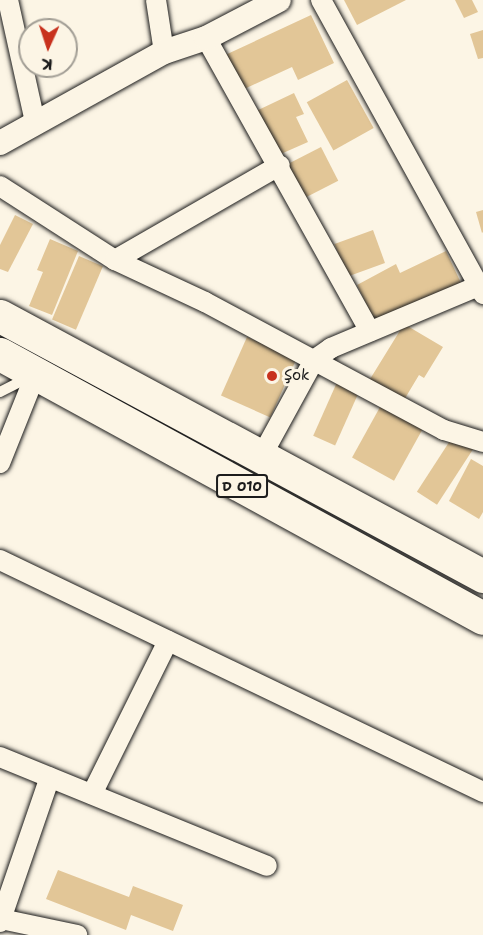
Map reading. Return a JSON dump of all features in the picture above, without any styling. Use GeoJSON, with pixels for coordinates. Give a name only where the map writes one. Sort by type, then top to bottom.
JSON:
{"type":"FeatureCollection","features":[{"type":"Feature","properties":{"kind":"highway","name":"D 010"},"geometry":{"type":"LineString","coordinates":[[0,316],[483,576]]}},
{"type":"Feature","properties":{"kind":"highway","name":"D 010"},"geometry":{"type":"LineString","coordinates":[[0,354],[483,618]]}},
{"type":"Feature","properties":{"kind":"street"},"geometry":{"type":"LineString","coordinates":[[8,0],[35,122]]}},
{"type":"Feature","properties":{"kind":"street"},"geometry":{"type":"LineString","coordinates":[[156,0],[164,52]]}},
{"type":"Feature","properties":{"kind":"street"},"geometry":{"type":"LineString","coordinates":[[0,143],[164,52],[206,38],[279,0]]}},
{"type":"Feature","properties":{"kind":"street"},"geometry":{"type":"LineString","coordinates":[[261,457],[314,360],[331,348],[481,288],[321,0]]}},
{"type":"Feature","properties":{"kind":"street"},"geometry":{"type":"LineString","coordinates":[[206,38],[280,165],[370,332]]}},
{"type":"Feature","properties":{"kind":"street"},"geometry":{"type":"LineString","coordinates":[[115,260],[280,165]]}},
{"type":"Feature","properties":{"kind":"street"},"geometry":{"type":"LineString","coordinates":[[0,186],[115,260],[205,302],[444,430],[483,441]]}},
{"type":"Feature","properties":{"kind":"street"},"geometry":{"type":"LineString","coordinates":[[0,463],[36,374]]}},
{"type":"Feature","properties":{"kind":"street"},"geometry":{"type":"LineString","coordinates":[[0,560],[483,792]]}},
{"type":"Feature","properties":{"kind":"street"},"geometry":{"type":"LineString","coordinates":[[92,794],[168,641]]}},
{"type":"Feature","properties":{"kind":"street"},"geometry":{"type":"LineString","coordinates":[[0,757],[267,866]]}},
{"type":"Feature","properties":{"kind":"street"},"geometry":{"type":"LineString","coordinates":[[50,777],[1,921],[77,935]]}},
{"type":"Feature","properties":{"kind":"lane"},"geometry":{"type":"LineString","coordinates":[[0,392],[36,374]]}},
{"type":"Feature","properties":{"kind":"building"},"geometry":{"type":"Polygon","coordinates":[[[344,0],[406,0],[357,25],[344,0]]]}},
{"type":"Feature","properties":{"kind":"building"},"geometry":{"type":"Polygon","coordinates":[[[455,0],[472,0],[478,12],[464,18],[455,0]]]}},
{"type":"Feature","properties":{"kind":"building"},"geometry":{"type":"Polygon","coordinates":[[[311,15],[334,63],[298,80],[292,67],[240,91],[223,56],[311,15]]]}},
{"type":"Feature","properties":{"kind":"building"},"geometry":{"type":"Polygon","coordinates":[[[483,30],[483,58],[478,59],[470,34],[483,30]]]}},
{"type":"Feature","properties":{"kind":"building"},"geometry":{"type":"Polygon","coordinates":[[[347,80],[374,128],[333,150],[307,102],[347,80]]]}},
{"type":"Feature","properties":{"kind":"building"},"geometry":{"type":"Polygon","coordinates":[[[294,93],[304,114],[296,117],[308,142],[274,157],[254,112],[294,93]]]}},
{"type":"Feature","properties":{"kind":"building"},"geometry":{"type":"Polygon","coordinates":[[[321,147],[338,181],[303,199],[285,165],[321,147]]]}},
{"type":"Feature","properties":{"kind":"building"},"geometry":{"type":"Polygon","coordinates":[[[483,210],[483,232],[482,233],[476,212],[483,210]]]}},
{"type":"Feature","properties":{"kind":"building"},"geometry":{"type":"Polygon","coordinates":[[[15,215],[33,224],[8,272],[0,269],[0,245],[15,215]]]}},
{"type":"Feature","properties":{"kind":"building"},"geometry":{"type":"Polygon","coordinates":[[[373,230],[385,263],[346,277],[334,244],[373,230]]]}},
{"type":"Feature","properties":{"kind":"building"},"geometry":{"type":"Polygon","coordinates":[[[50,239],[78,251],[52,315],[29,306],[43,272],[37,270],[50,239]]]}},
{"type":"Feature","properties":{"kind":"building"},"geometry":{"type":"Polygon","coordinates":[[[446,251],[461,283],[376,324],[357,285],[396,264],[400,273],[446,251]]]}},
{"type":"Feature","properties":{"kind":"building"},"geometry":{"type":"Polygon","coordinates":[[[79,256],[103,266],[76,330],[52,320],[79,256]]]}},
{"type":"Feature","properties":{"kind":"building"},"geometry":{"type":"Polygon","coordinates":[[[404,324],[443,347],[424,378],[419,375],[401,405],[367,384],[404,324]]]}},
{"type":"Feature","properties":{"kind":"building"},"geometry":{"type":"Polygon","coordinates":[[[247,337],[296,359],[270,417],[221,395],[247,337]]]}},
{"type":"Feature","properties":{"kind":"building"},"geometry":{"type":"Polygon","coordinates":[[[338,380],[360,390],[335,445],[313,436],[338,380]]]}},
{"type":"Feature","properties":{"kind":"building"},"geometry":{"type":"Polygon","coordinates":[[[385,398],[427,421],[394,481],[352,457],[385,398]]]}},
{"type":"Feature","properties":{"kind":"building"},"geometry":{"type":"Polygon","coordinates":[[[455,433],[475,446],[437,505],[417,492],[455,433]]]}},
{"type":"Feature","properties":{"kind":"building"},"geometry":{"type":"Polygon","coordinates":[[[471,459],[483,466],[483,512],[479,519],[449,501],[471,459]]]}},
{"type":"Feature","properties":{"kind":"building"},"geometry":{"type":"Polygon","coordinates":[[[58,870],[129,897],[133,886],[183,905],[173,931],[131,915],[126,930],[46,899],[58,870]]]}},
{"type":"Feature","properties":{"kind":"place","name":"Şok"},"geometry":{"type":"Point","coordinates":[272,376]}}]}
